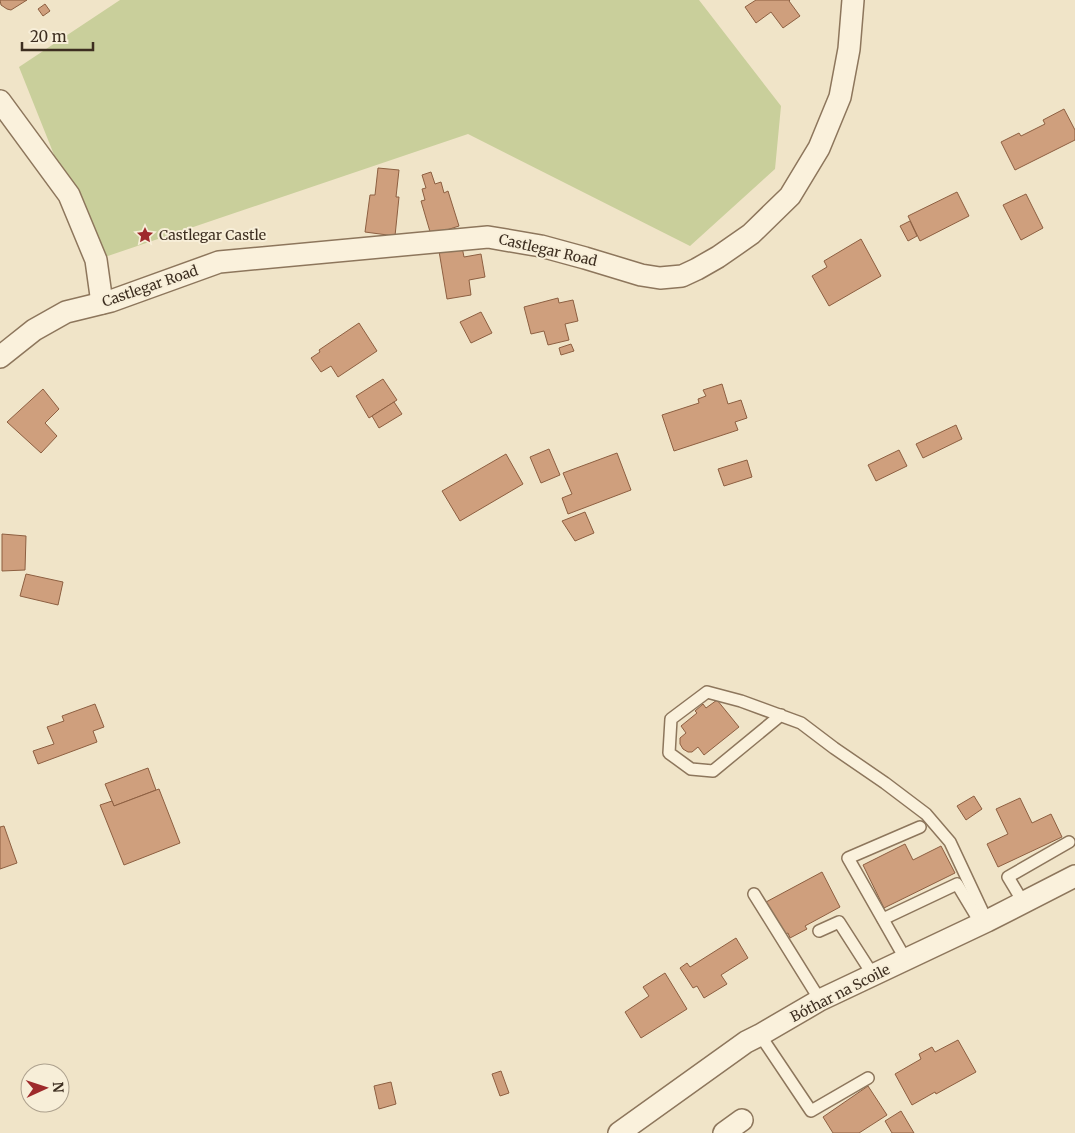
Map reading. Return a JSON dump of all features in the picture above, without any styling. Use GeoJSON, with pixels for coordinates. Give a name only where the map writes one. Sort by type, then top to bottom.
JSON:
{"type":"FeatureCollection","features":[{"type":"Feature","properties":{"kind":"street","name":"Castlegar Road"},"geometry":{"type":"LineString","coordinates":[[0,357],[34,330],[66,312],[111,301],[219,262],[488,237],[541,246],[641,275],[660,278],[682,276],[718,257],[751,234],[790,196],[819,148],[840,97],[849,48],[853,0]]}},
{"type":"Feature","properties":{"kind":"street"},"geometry":{"type":"LineString","coordinates":[[0,101],[69,195],[96,260],[102,303]]}},
{"type":"Feature","properties":{"kind":"street","name":"Bóthar na Scoile"},"geometry":{"type":"LineString","coordinates":[[619,1133],[746,1042],[820,1000],[906,960],[1075,876]]}},
{"type":"Feature","properties":{"kind":"street"},"geometry":{"type":"LineString","coordinates":[[724,1133],[742,1120]]}},
{"type":"Feature","properties":{"kind":"lane"},"geometry":{"type":"LineString","coordinates":[[781,716],[713,771],[691,769],[669,753],[671,719],[707,692],[741,701],[801,722],[926,814],[950,842],[984,922]]}},
{"type":"Feature","properties":{"kind":"lane"},"geometry":{"type":"LineString","coordinates":[[906,960],[848,858],[920,827]]}},
{"type":"Feature","properties":{"kind":"lane"},"geometry":{"type":"LineString","coordinates":[[1023,902],[1008,877],[1069,842]]}},
{"type":"Feature","properties":{"kind":"lane"},"geometry":{"type":"LineString","coordinates":[[883,919],[957,884],[984,922]]}},
{"type":"Feature","properties":{"kind":"lane"},"geometry":{"type":"LineString","coordinates":[[754,894],[820,1000]]}},
{"type":"Feature","properties":{"kind":"lane"},"geometry":{"type":"LineString","coordinates":[[819,931],[839,922],[873,975]]}},
{"type":"Feature","properties":{"kind":"lane"},"geometry":{"type":"LineString","coordinates":[[760,1035],[811,1111],[868,1078]]}},
{"type":"Feature","properties":{"kind":"green space"},"geometry":{"type":"Polygon","coordinates":[[[120,0],[699,0],[781,106],[775,169],[690,246],[468,134],[96,260],[19,67],[120,0]]]}},
{"type":"Feature","properties":{"kind":"building"},"geometry":{"type":"Polygon","coordinates":[[[0,0],[27,0],[11,10],[1,5],[0,0]]]}},
{"type":"Feature","properties":{"kind":"building"},"geometry":{"type":"Polygon","coordinates":[[[756,0],[790,0],[800,16],[783,28],[771,12],[756,23],[745,7],[756,0]]]}},
{"type":"Feature","properties":{"kind":"building"},"geometry":{"type":"Polygon","coordinates":[[[45,4],[50,11],[43,16],[38,9],[45,4]]]}},
{"type":"Feature","properties":{"kind":"building"},"geometry":{"type":"Polygon","coordinates":[[[1064,109],[1075,130],[1075,140],[1015,170],[1001,142],[1019,133],[1021,136],[1045,124],[1043,120],[1064,109]]]}},
{"type":"Feature","properties":{"kind":"building"},"geometry":{"type":"Polygon","coordinates":[[[378,168],[399,170],[396,197],[399,197],[395,236],[365,232],[370,195],[375,195],[378,168]]]}},
{"type":"Feature","properties":{"kind":"building"},"geometry":{"type":"Polygon","coordinates":[[[431,172],[435,184],[441,182],[444,193],[448,191],[459,226],[431,235],[421,201],[425,200],[422,189],[426,188],[422,175],[431,172]]]}},
{"type":"Feature","properties":{"kind":"building"},"geometry":{"type":"Polygon","coordinates":[[[957,192],[969,216],[920,241],[908,216],[957,192]]]}},
{"type":"Feature","properties":{"kind":"building"},"geometry":{"type":"Polygon","coordinates":[[[1026,194],[1043,228],[1021,240],[1003,205],[1026,194]]]}},
{"type":"Feature","properties":{"kind":"building"},"geometry":{"type":"Polygon","coordinates":[[[910,221],[917,236],[908,241],[900,226],[910,221]]]}},
{"type":"Feature","properties":{"kind":"building"},"geometry":{"type":"Polygon","coordinates":[[[861,239],[881,276],[829,306],[812,276],[827,267],[824,261],[861,239]]]}},
{"type":"Feature","properties":{"kind":"building"},"geometry":{"type":"Polygon","coordinates":[[[462,247],[464,257],[481,254],[485,277],[469,280],[471,295],[447,299],[439,251],[462,247]]]}},
{"type":"Feature","properties":{"kind":"building"},"geometry":{"type":"Polygon","coordinates":[[[558,298],[559,303],[573,300],[578,321],[565,324],[569,340],[548,345],[544,331],[531,334],[524,307],[558,298]]]}},
{"type":"Feature","properties":{"kind":"building"},"geometry":{"type":"Polygon","coordinates":[[[481,312],[492,333],[471,343],[460,322],[481,312]]]}},
{"type":"Feature","properties":{"kind":"building"},"geometry":{"type":"Polygon","coordinates":[[[359,323],[377,351],[338,377],[331,366],[321,372],[311,358],[320,352],[319,350],[359,323]]]}},
{"type":"Feature","properties":{"kind":"building"},"geometry":{"type":"Polygon","coordinates":[[[571,344],[574,351],[561,355],[559,348],[571,344]]]}},
{"type":"Feature","properties":{"kind":"building"},"geometry":{"type":"Polygon","coordinates":[[[383,379],[397,400],[369,418],[356,396],[383,379]]]}},
{"type":"Feature","properties":{"kind":"building"},"geometry":{"type":"Polygon","coordinates":[[[722,384],[728,404],[741,400],[747,418],[735,422],[738,430],[674,451],[662,415],[699,403],[698,399],[706,396],[703,390],[722,384]]]}},
{"type":"Feature","properties":{"kind":"building"},"geometry":{"type":"Polygon","coordinates":[[[43,389],[59,409],[45,423],[57,436],[41,453],[7,422],[43,389]]]}},
{"type":"Feature","properties":{"kind":"building"},"geometry":{"type":"Polygon","coordinates":[[[394,402],[402,414],[379,428],[372,416],[394,402]]]}},
{"type":"Feature","properties":{"kind":"building"},"geometry":{"type":"Polygon","coordinates":[[[956,425],[962,439],[923,458],[916,444],[956,425]]]}},
{"type":"Feature","properties":{"kind":"building"},"geometry":{"type":"Polygon","coordinates":[[[549,449],[560,475],[541,483],[530,457],[549,449]]]}},
{"type":"Feature","properties":{"kind":"building"},"geometry":{"type":"Polygon","coordinates":[[[899,450],[907,466],[876,481],[868,465],[899,450]]]}},
{"type":"Feature","properties":{"kind":"building"},"geometry":{"type":"Polygon","coordinates":[[[617,453],[631,490],[568,514],[562,498],[572,494],[563,473],[617,453]]]}},
{"type":"Feature","properties":{"kind":"building"},"geometry":{"type":"Polygon","coordinates":[[[506,454],[523,484],[460,521],[442,491],[506,454]]]}},
{"type":"Feature","properties":{"kind":"building"},"geometry":{"type":"Polygon","coordinates":[[[747,460],[752,477],[724,486],[718,469],[747,460]]]}},
{"type":"Feature","properties":{"kind":"building"},"geometry":{"type":"Polygon","coordinates":[[[585,512],[594,533],[575,541],[562,521],[585,512]]]}},
{"type":"Feature","properties":{"kind":"building"},"geometry":{"type":"Polygon","coordinates":[[[2,534],[26,536],[25,570],[2,571],[2,534]]]}},
{"type":"Feature","properties":{"kind":"building"},"geometry":{"type":"Polygon","coordinates":[[[26,574],[63,582],[58,605],[20,596],[26,574]]]}},
{"type":"Feature","properties":{"kind":"building"},"geometry":{"type":"Polygon","coordinates":[[[717,700],[739,727],[704,755],[698,747],[692,752],[683,749],[680,744],[680,738],[686,733],[681,726],[697,713],[695,711],[703,704],[706,708],[717,700]]]}},
{"type":"Feature","properties":{"kind":"building"},"geometry":{"type":"Polygon","coordinates":[[[95,704],[104,727],[93,731],[97,742],[38,764],[33,751],[54,744],[47,727],[64,721],[62,716],[95,704]]]}},
{"type":"Feature","properties":{"kind":"building"},"geometry":{"type":"Polygon","coordinates":[[[148,768],[156,790],[114,806],[105,784],[148,768]]]}},
{"type":"Feature","properties":{"kind":"building"},"geometry":{"type":"Polygon","coordinates":[[[159,789],[180,843],[124,865],[100,805],[112,801],[114,806],[159,789]]]}},
{"type":"Feature","properties":{"kind":"building"},"geometry":{"type":"Polygon","coordinates":[[[974,796],[982,809],[966,820],[957,806],[974,796]]]}},
{"type":"Feature","properties":{"kind":"building"},"geometry":{"type":"Polygon","coordinates":[[[1020,798],[1032,823],[1051,814],[1062,837],[998,867],[987,844],[1008,834],[996,809],[1020,798]]]}},
{"type":"Feature","properties":{"kind":"building"},"geometry":{"type":"Polygon","coordinates":[[[4,826],[17,863],[0,869],[0,827],[4,826]]]}},
{"type":"Feature","properties":{"kind":"building"},"geometry":{"type":"Polygon","coordinates":[[[905,844],[913,860],[941,846],[955,873],[884,908],[863,865],[905,844]]]}},
{"type":"Feature","properties":{"kind":"building"},"geometry":{"type":"Polygon","coordinates":[[[822,872],[840,907],[805,926],[807,929],[790,938],[788,933],[783,935],[766,902],[822,872]]]}},
{"type":"Feature","properties":{"kind":"building"},"geometry":{"type":"Polygon","coordinates":[[[736,938],[748,958],[721,975],[727,984],[704,998],[697,986],[693,988],[680,968],[687,963],[690,967],[736,938]]]}},
{"type":"Feature","properties":{"kind":"building"},"geometry":{"type":"Polygon","coordinates":[[[665,973],[687,1009],[641,1038],[625,1012],[649,996],[643,987],[665,973]]]}},
{"type":"Feature","properties":{"kind":"building"},"geometry":{"type":"Polygon","coordinates":[[[958,1040],[976,1072],[912,1105],[895,1074],[921,1059],[919,1054],[932,1047],[935,1052],[958,1040]]]}},
{"type":"Feature","properties":{"kind":"building"},"geometry":{"type":"Polygon","coordinates":[[[501,1071],[509,1093],[500,1096],[492,1074],[501,1071]]]}},
{"type":"Feature","properties":{"kind":"building"},"geometry":{"type":"Polygon","coordinates":[[[391,1082],[396,1104],[379,1109],[374,1086],[391,1082]]]}},
{"type":"Feature","properties":{"kind":"building"},"geometry":{"type":"Polygon","coordinates":[[[868,1086],[887,1115],[859,1133],[833,1133],[823,1117],[868,1086]]]}},
{"type":"Feature","properties":{"kind":"building"},"geometry":{"type":"Polygon","coordinates":[[[901,1111],[914,1133],[892,1133],[885,1121],[901,1111]]]}},
{"type":"Feature","properties":{"kind":"place","name":"Castlegar Castle"},"geometry":{"type":"Point","coordinates":[145,235]}}]}
